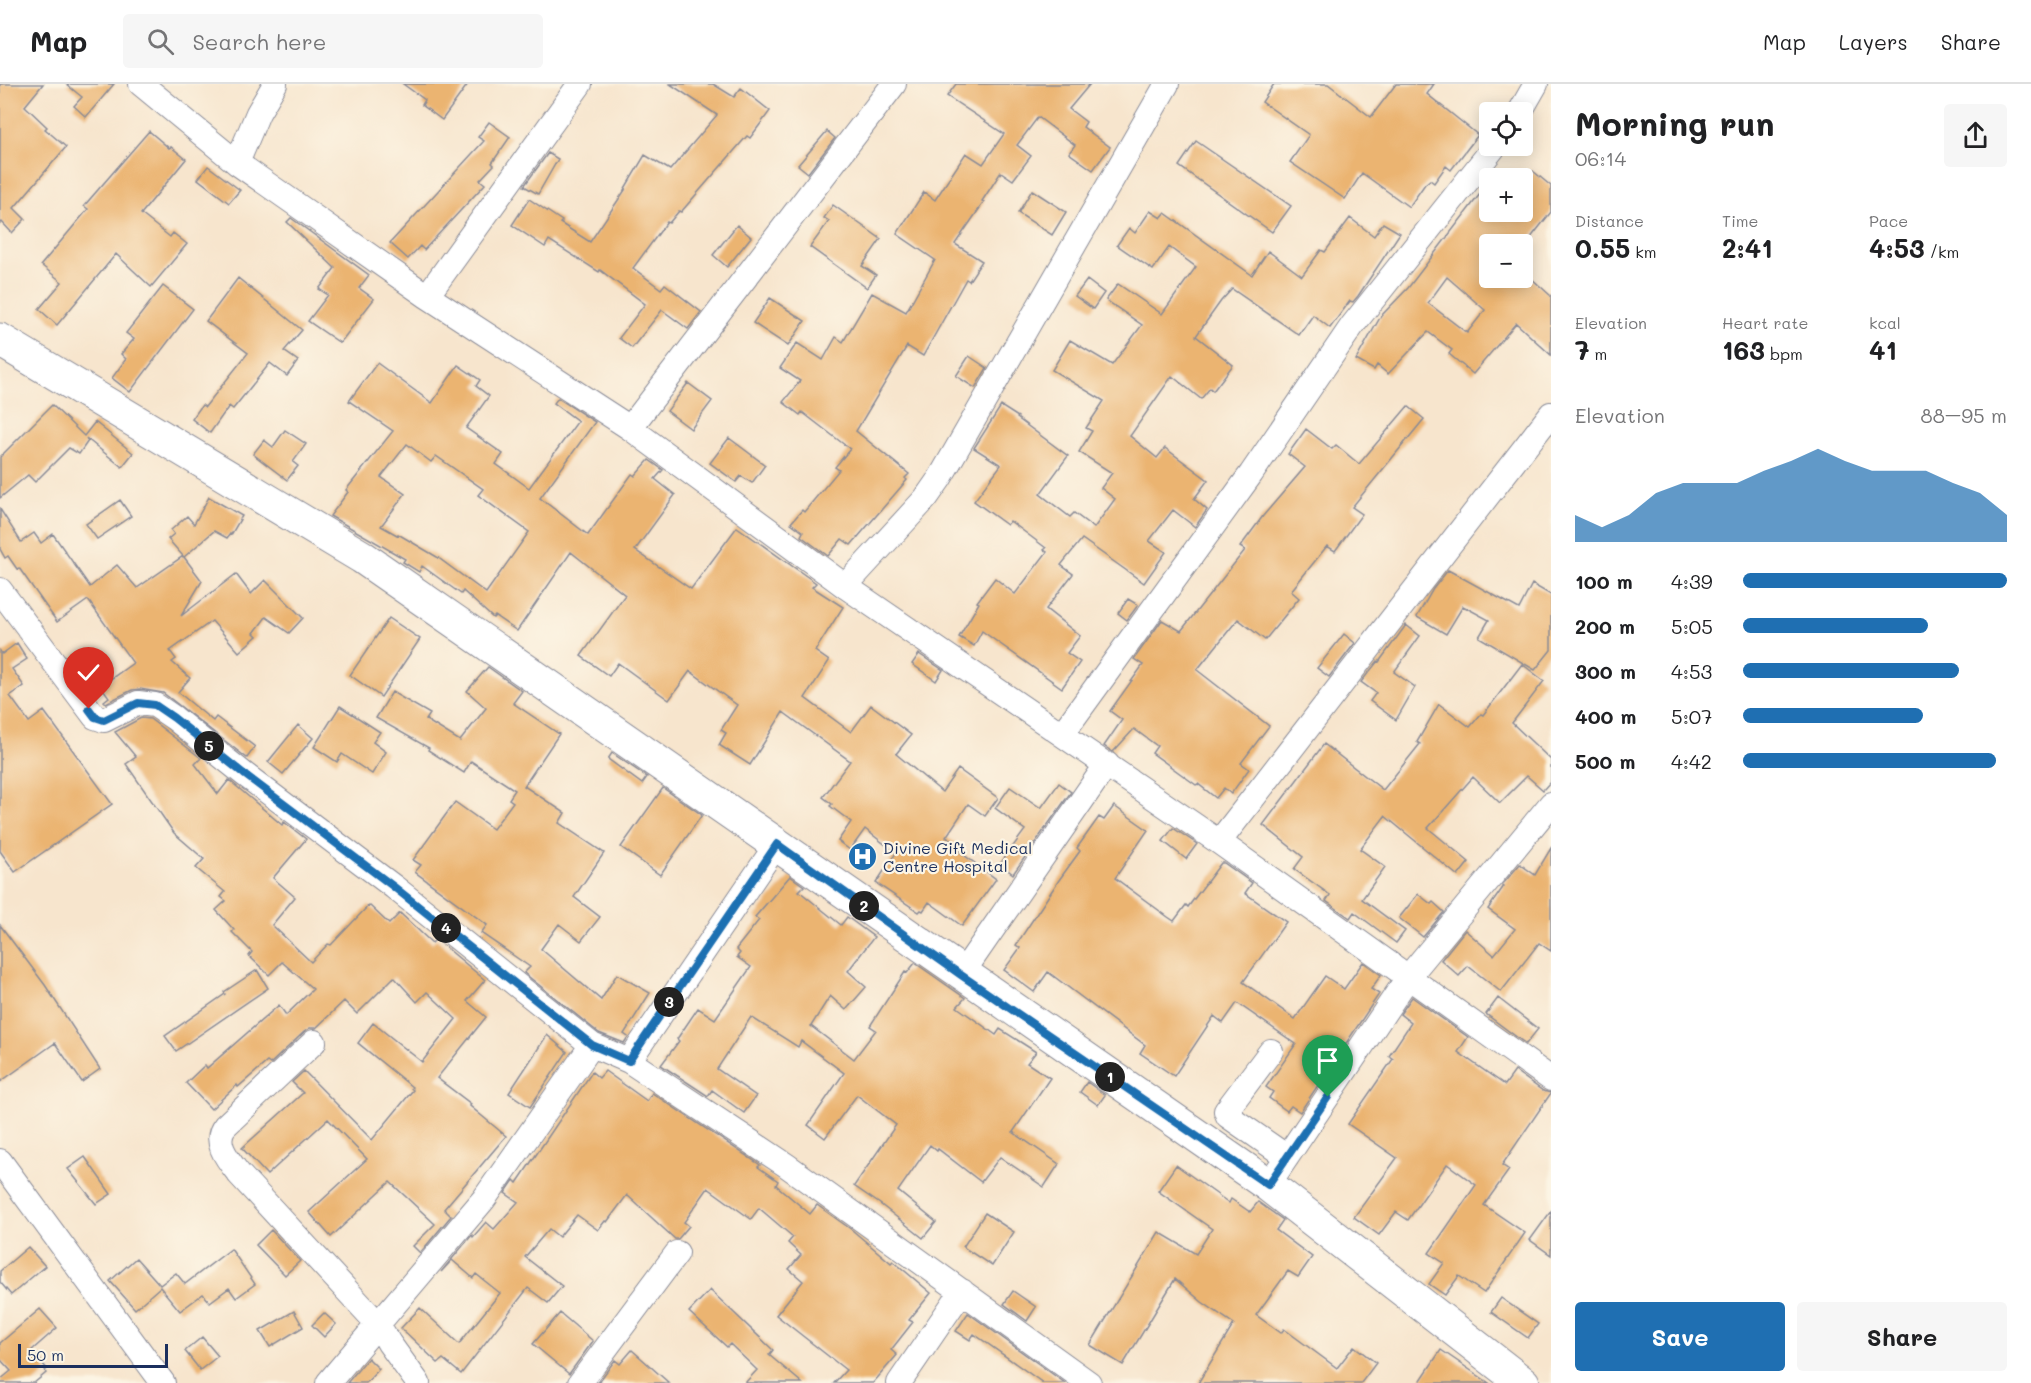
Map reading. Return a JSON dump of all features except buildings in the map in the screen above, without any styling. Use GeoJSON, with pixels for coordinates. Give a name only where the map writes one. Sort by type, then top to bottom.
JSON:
{"type":"FeatureCollection","features":[{"type":"Feature","properties":{"kind":"street"},"geometry":{"type":"LineString","coordinates":[[141,84],[237,163],[427,296],[630,428],[845,586],[1219,842],[1551,1079]]}},
{"type":"Feature","properties":{"kind":"street"},"geometry":{"type":"LineString","coordinates":[[237,163],[258,112],[274,84]]}},
{"type":"Feature","properties":{"kind":"street"},"geometry":{"type":"LineString","coordinates":[[427,296],[580,84]]}},
{"type":"Feature","properties":{"kind":"street"},"geometry":{"type":"LineString","coordinates":[[630,428],[894,84]]}},
{"type":"Feature","properties":{"kind":"street"},"geometry":{"type":"LineString","coordinates":[[845,586],[926,498],[940,478],[1167,84]]}},
{"type":"Feature","properties":{"kind":"street"},"geometry":{"type":"LineString","coordinates":[[1526,102],[1536,84]]}},
{"type":"Feature","properties":{"kind":"street"},"geometry":{"type":"LineString","coordinates":[[1062,734],[1251,474],[1352,326],[1487,156]]}},
{"type":"Feature","properties":{"kind":"street"},"geometry":{"type":"LineString","coordinates":[[0,340],[362,557],[777,844],[961,975],[1268,1185],[1523,1383]]}},
{"type":"Feature","properties":{"kind":"street"},"geometry":{"type":"LineString","coordinates":[[1219,842],[1551,414]]}},
{"type":"Feature","properties":{"kind":"street"},"geometry":{"type":"LineString","coordinates":[[0,590],[95,717],[104,720],[138,703],[155,705],[394,887],[592,1045],[629,1061],[786,1165],[1089,1383]]}},
{"type":"Feature","properties":{"kind":"street"},"geometry":{"type":"LineString","coordinates":[[961,975],[1107,764]]}},
{"type":"Feature","properties":{"kind":"street"},"geometry":{"type":"LineString","coordinates":[[1268,1185],[1409,976],[1551,804]]}},
{"type":"Feature","properties":{"kind":"street"},"geometry":{"type":"LineString","coordinates":[[629,1061],[777,844]]}},
{"type":"Feature","properties":{"kind":"street"},"geometry":{"type":"LineString","coordinates":[[314,1042],[225,1126],[221,1131],[220,1144],[239,1174],[378,1324],[418,1383]]}},
{"type":"Feature","properties":{"kind":"street"},"geometry":{"type":"LineString","coordinates":[[328,1383],[484,1199],[592,1045]]}},
{"type":"Feature","properties":{"kind":"street"},"geometry":{"type":"LineString","coordinates":[[1271,1051],[1226,1111],[1228,1116],[1287,1157]]}},
{"type":"Feature","properties":{"kind":"street"},"geometry":{"type":"LineString","coordinates":[[0,1161],[162,1383]]}},
{"type":"Feature","properties":{"kind":"street"},"geometry":{"type":"LineString","coordinates":[[580,1383],[677,1253]]}},
{"type":"Feature","properties":{"kind":"street"},"geometry":{"type":"LineString","coordinates":[[899,1383],[962,1291]]}},
{"type":"Feature","properties":{"kind":"place","name":"Divine Gift Medical Centre Hospital"},"geometry":{"type":"Point","coordinates":[862,857]}},
{"type":"Feature","properties":{"kind":"route"},"geometry":{"type":"LineString","coordinates":[[89,709],[95,717],[104,720],[138,703],[155,705],[394,887],[592,1045],[629,1061],[777,844],[961,975],[1268,1185],[1328,1097]]}}]}
